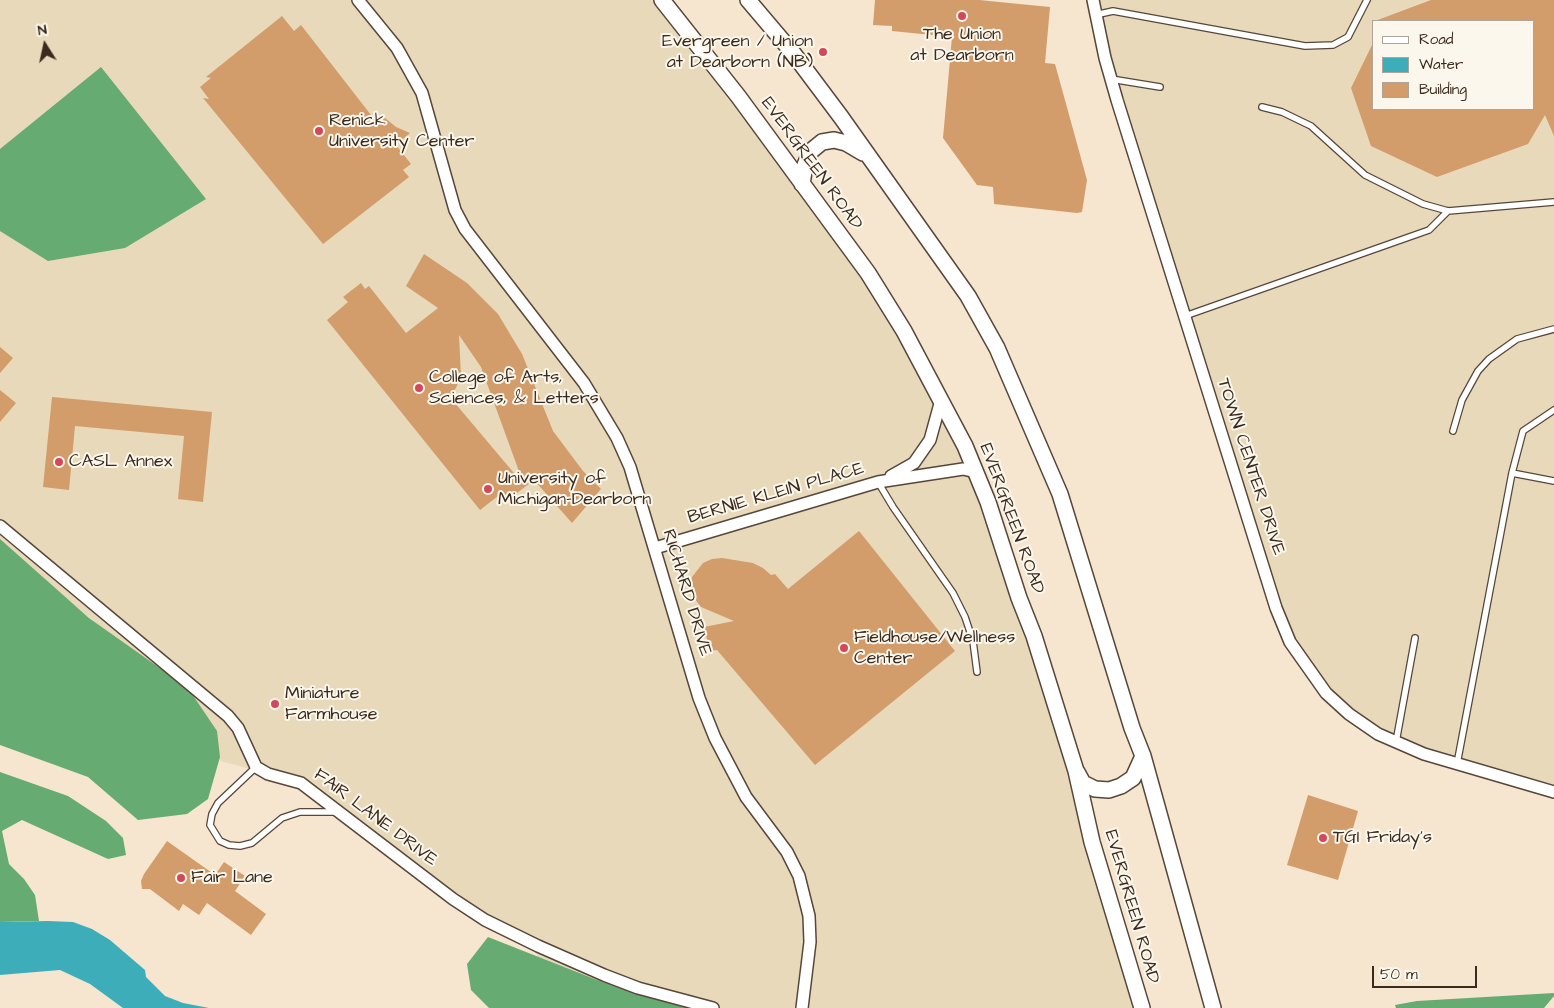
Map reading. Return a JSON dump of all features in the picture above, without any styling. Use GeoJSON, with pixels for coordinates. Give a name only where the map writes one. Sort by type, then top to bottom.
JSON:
{"type":"FeatureCollection","features":[{"type":"Feature","properties":{"kind":"street","name":"RICHARD DRIVE"},"geometry":{"type":"LineString","coordinates":[[358,0],[397,48],[422,93],[455,210],[465,229],[584,383],[607,418],[630,467],[699,698],[715,738],[746,797],[787,852],[799,876],[809,916],[810,942],[802,1008]]}},
{"type":"Feature","properties":{"kind":"street","name":"EVERGREEN ROAD"},"geometry":{"type":"LineString","coordinates":[[662,0],[738,96],[868,272],[904,331],[976,472],[1034,636],[1076,771],[1092,842],[1142,1008]]}},
{"type":"Feature","properties":{"kind":"street"},"geometry":{"type":"LineString","coordinates":[[748,0],[804,66],[968,296],[1004,365],[1060,494],[1132,728],[1143,756],[1213,1008]]}},
{"type":"Feature","properties":{"kind":"street","name":"TOWN CENTER DRIVE"},"geometry":{"type":"LineString","coordinates":[[1093,0],[1111,79],[1276,608],[1290,642],[1313,676],[1340,706],[1364,725],[1424,754],[1554,792]]}},
{"type":"Feature","properties":{"kind":"street"},"geometry":{"type":"LineString","coordinates":[[802,184],[805,165],[811,151],[822,142],[834,140],[846,143],[870,158]]}},
{"type":"Feature","properties":{"kind":"street","name":"BERNIE KLEIN PLACE"},"geometry":{"type":"LineString","coordinates":[[878,482],[914,463],[930,440],[940,400]]}},
{"type":"Feature","properties":{"kind":"street","name":"BERNIE KLEIN PLACE"},"geometry":{"type":"LineString","coordinates":[[655,548],[878,482],[963,469],[976,472]]}},
{"type":"Feature","properties":{"kind":"street"},"geometry":{"type":"LineString","coordinates":[[0,526],[228,716],[238,728],[256,767]]}},
{"type":"Feature","properties":{"kind":"street"},"geometry":{"type":"LineString","coordinates":[[1076,771],[1084,783],[1095,788],[1109,790],[1121,786],[1133,778],[1143,756]]}},
{"type":"Feature","properties":{"kind":"street","name":"FAIR LANE DRIVE"},"geometry":{"type":"LineString","coordinates":[[256,767],[268,774],[301,783],[453,899],[485,920],[604,975],[673,998],[713,1008]]}},
{"type":"Feature","properties":{"kind":"lane"},"geometry":{"type":"LineString","coordinates":[[1095,15],[1113,11],[1306,46],[1333,45],[1348,37],[1367,0]]}},
{"type":"Feature","properties":{"kind":"lane"},"geometry":{"type":"LineString","coordinates":[[1111,79],[1160,87]]}},
{"type":"Feature","properties":{"kind":"lane"},"geometry":{"type":"LineString","coordinates":[[1262,107],[1282,112],[1311,126],[1365,175],[1423,204],[1448,211],[1554,202]]}},
{"type":"Feature","properties":{"kind":"lane"},"geometry":{"type":"LineString","coordinates":[[1185,316],[1429,230],[1448,211]]}},
{"type":"Feature","properties":{"kind":"lane"},"geometry":{"type":"LineString","coordinates":[[1453,431],[1462,400],[1478,371],[1489,359],[1517,339],[1554,329]]}},
{"type":"Feature","properties":{"kind":"lane"},"geometry":{"type":"LineString","coordinates":[[1457,764],[1512,473],[1524,431],[1554,410]]}},
{"type":"Feature","properties":{"kind":"lane"},"geometry":{"type":"LineString","coordinates":[[1512,473],[1554,481]]}},
{"type":"Feature","properties":{"kind":"lane"},"geometry":{"type":"LineString","coordinates":[[878,482],[893,507],[953,593],[965,617],[972,640],[977,672]]}},
{"type":"Feature","properties":{"kind":"lane"},"geometry":{"type":"LineString","coordinates":[[1396,742],[1415,638]]}},
{"type":"Feature","properties":{"kind":"lane"},"geometry":{"type":"LineString","coordinates":[[256,767],[218,803],[212,814],[210,825],[220,841],[229,845],[240,846],[252,843],[282,818],[319,811],[340,812]]}},
{"type":"Feature","properties":{"kind":"shaded area","name":"University of Michigan-Dearborn"},"geometry":{"type":"Polygon","coordinates":[[[0,0],[658,0],[864,274],[951,427],[982,504],[1016,599],[1141,1008],[655,1008],[540,962],[532,943],[485,920],[301,783],[221,761],[184,695],[0,544],[0,0]]]}},
{"type":"Feature","properties":{"kind":"shaded area"},"geometry":{"type":"Polygon","coordinates":[[[1093,0],[1554,0],[1554,792],[1424,754],[1349,714],[1290,642],[1203,378],[1093,0]]]}},
{"type":"Feature","properties":{"kind":"green space"},"geometry":{"type":"Polygon","coordinates":[[[101,67],[206,199],[125,248],[48,261],[0,231],[0,149],[101,67]]]}},
{"type":"Feature","properties":{"kind":"green space"},"geometry":{"type":"Polygon","coordinates":[[[0,539],[89,618],[188,688],[217,731],[220,757],[208,799],[187,814],[138,820],[88,777],[0,745],[0,539]]]}},
{"type":"Feature","properties":{"kind":"green space"},"geometry":{"type":"Polygon","coordinates":[[[0,772],[68,796],[106,821],[123,838],[126,855],[108,859],[22,820],[2,831],[9,864],[24,879],[35,895],[39,921],[0,922],[0,772]]]}},
{"type":"Feature","properties":{"kind":"green space"},"geometry":{"type":"Polygon","coordinates":[[[488,937],[597,980],[691,1008],[489,1008],[471,990],[467,964],[488,937]]]}},
{"type":"Feature","properties":{"kind":"green space"},"geometry":{"type":"Polygon","coordinates":[[[1554,993],[1554,996],[1544,1008],[1396,1008],[1395,1005],[1417,1001],[1554,993]]]}},
{"type":"Feature","properties":{"kind":"water"},"geometry":{"type":"Polygon","coordinates":[[[0,922],[73,922],[92,929],[110,940],[145,970],[146,977],[165,996],[183,1003],[209,1008],[123,1008],[90,984],[60,970],[0,975],[0,922]]]}},
{"type":"Feature","properties":{"kind":"building"},"geometry":{"type":"Polygon","coordinates":[[[875,0],[979,0],[1050,7],[1045,63],[1055,64],[1087,180],[1082,212],[994,204],[993,187],[977,185],[943,138],[952,37],[892,31],[892,26],[873,25],[875,0]]]}},
{"type":"Feature","properties":{"kind":"building"},"geometry":{"type":"Polygon","coordinates":[[[1431,0],[1554,0],[1554,136],[1545,115],[1528,144],[1437,177],[1371,146],[1351,88],[1372,45],[1372,110],[1534,110],[1534,20],[1378,20],[1431,0]]]}},
{"type":"Feature","properties":{"kind":"building","name":"Renick University Center"},"geometry":{"type":"Polygon","coordinates":[[[282,16],[294,31],[301,25],[378,124],[385,118],[396,127],[410,133],[396,145],[411,164],[403,170],[409,177],[323,244],[203,98],[209,99],[200,87],[211,78],[206,77],[282,16]]]}},
{"type":"Feature","properties":{"kind":"building","name":"College of Arts, Sciences, & Letters"},"geometry":{"type":"Polygon","coordinates":[[[424,254],[467,283],[498,314],[522,354],[553,431],[583,471],[601,489],[572,523],[534,480],[504,503],[498,496],[480,510],[327,320],[348,302],[343,297],[361,283],[365,289],[369,286],[406,333],[438,308],[406,286],[424,254]],[[459,335],[461,376],[456,388],[449,396],[524,485],[481,367],[459,335]]]}},
{"type":"Feature","properties":{"kind":"building"},"geometry":{"type":"Polygon","coordinates":[[[0,347],[13,358],[0,373],[0,347]]]}},
{"type":"Feature","properties":{"kind":"building"},"geometry":{"type":"Polygon","coordinates":[[[0,390],[16,403],[0,422],[0,390]]]}},
{"type":"Feature","properties":{"kind":"building","name":"CASL Annex"},"geometry":{"type":"Polygon","coordinates":[[[52,397],[212,412],[203,502],[178,499],[184,436],[75,426],[69,490],[43,487],[52,397]]]}},
{"type":"Feature","properties":{"kind":"building","name":"Fieldhouse/Wellness Center"},"geometry":{"type":"Polygon","coordinates":[[[859,531],[955,651],[815,765],[717,650],[710,651],[704,627],[734,621],[701,607],[692,595],[690,586],[692,577],[703,563],[712,559],[722,558],[753,563],[771,575],[775,574],[788,589],[859,531]]]}},
{"type":"Feature","properties":{"kind":"building","name":"TGI Friday's"},"geometry":{"type":"Polygon","coordinates":[[[1308,795],[1358,811],[1338,880],[1287,865],[1308,795]]]}},
{"type":"Feature","properties":{"kind":"building","name":"Fair Lane"},"geometry":{"type":"Polygon","coordinates":[[[167,841],[215,875],[224,862],[245,876],[235,891],[266,914],[251,935],[207,903],[199,915],[183,904],[179,911],[150,889],[142,889],[141,881],[144,874],[167,841]]]}},
{"type":"Feature","properties":{"kind":"place","name":"The Union at Dearborn"},"geometry":{"type":"Point","coordinates":[962,16]}},
{"type":"Feature","properties":{"kind":"place","name":"Evergreen / Union at Dearborn (NB)"},"geometry":{"type":"Point","coordinates":[823,52]}},
{"type":"Feature","properties":{"kind":"place","name":"Renick University Center"},"geometry":{"type":"Point","coordinates":[319,131]}},
{"type":"Feature","properties":{"kind":"place","name":"College of Arts, Sciences, & Letters"},"geometry":{"type":"Point","coordinates":[419,388]}},
{"type":"Feature","properties":{"kind":"place","name":"CASL Annex"},"geometry":{"type":"Point","coordinates":[59,462]}},
{"type":"Feature","properties":{"kind":"place","name":"University of Michigan-Dearborn"},"geometry":{"type":"Point","coordinates":[488,489]}},
{"type":"Feature","properties":{"kind":"place","name":"Fieldhouse/Wellness Center"},"geometry":{"type":"Point","coordinates":[844,648]}},
{"type":"Feature","properties":{"kind":"place","name":"Miniature Farmhouse"},"geometry":{"type":"Point","coordinates":[275,704]}},
{"type":"Feature","properties":{"kind":"place","name":"TGI Friday's"},"geometry":{"type":"Point","coordinates":[1323,838]}},
{"type":"Feature","properties":{"kind":"place","name":"Fair Lane"},"geometry":{"type":"Point","coordinates":[181,878]}}]}
